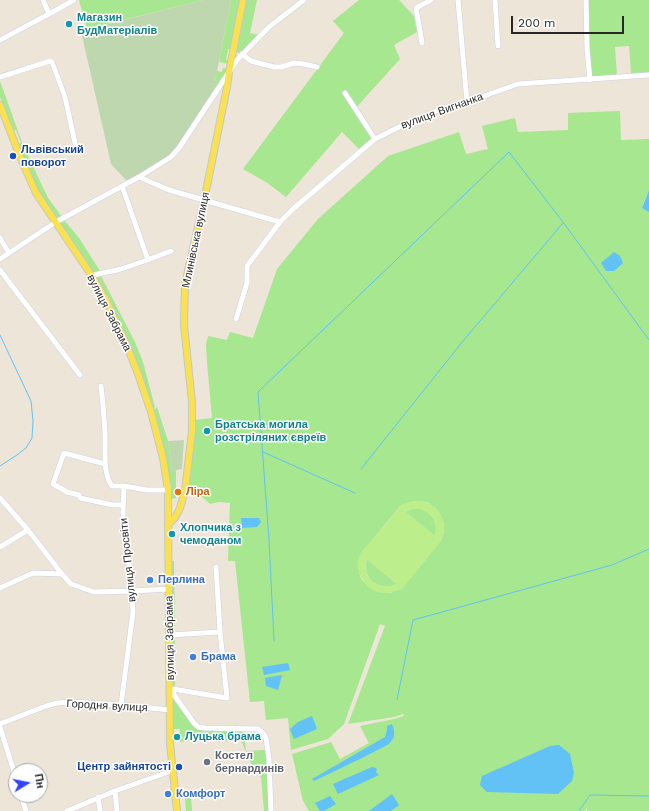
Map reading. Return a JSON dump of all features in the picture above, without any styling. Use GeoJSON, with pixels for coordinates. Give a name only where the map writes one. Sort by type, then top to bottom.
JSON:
{"type":"FeatureCollection","features":[{"type":"Feature","properties":{"kind":"main road","name":"Млинівська вулиця"},"geometry":{"type":"LineString","coordinates":[[168,525],[176,516],[185,491],[192,431],[192,402],[184,326],[185,284],[204,201],[243,0]]}},
{"type":"Feature","properties":{"kind":"main road","name":"вулиця Забрама"},"geometry":{"type":"LineString","coordinates":[[0,105],[36,193],[92,276],[106,300],[138,374],[163,458],[168,490],[172,689],[170,710],[170,743],[174,770],[177,811]]}},
{"type":"Feature","properties":{"kind":"street"},"geometry":{"type":"LineString","coordinates":[[43,0],[49,14]]}},
{"type":"Feature","properties":{"kind":"street"},"geometry":{"type":"LineString","coordinates":[[0,40],[74,0]]}},
{"type":"Feature","properties":{"kind":"street"},"geometry":{"type":"LineString","coordinates":[[0,259],[56,222],[171,157],[179,148],[242,54],[269,27],[304,0]]}},
{"type":"Feature","properties":{"kind":"street"},"geometry":{"type":"LineString","coordinates":[[422,43],[416,8],[431,0]]}},
{"type":"Feature","properties":{"kind":"street"},"geometry":{"type":"LineString","coordinates":[[458,0],[466,102]]}},
{"type":"Feature","properties":{"kind":"street"},"geometry":{"type":"LineString","coordinates":[[495,0],[498,46]]}},
{"type":"Feature","properties":{"kind":"street"},"geometry":{"type":"LineString","coordinates":[[586,0],[587,49],[590,80]]}},
{"type":"Feature","properties":{"kind":"street"},"geometry":{"type":"LineString","coordinates":[[242,54],[251,61],[274,67],[281,68],[294,64],[317,67]]}},
{"type":"Feature","properties":{"kind":"street"},"geometry":{"type":"LineString","coordinates":[[0,76],[50,61],[52,62],[65,97],[75,143]]}},
{"type":"Feature","properties":{"kind":"street","name":"вулиця Вигнанка"},"geometry":{"type":"LineString","coordinates":[[236,319],[247,283],[247,266],[280,222],[374,139],[430,114],[518,84],[649,75]]}},
{"type":"Feature","properties":{"kind":"street"},"geometry":{"type":"LineString","coordinates":[[345,93],[374,139]]}},
{"type":"Feature","properties":{"kind":"street"},"geometry":{"type":"LineString","coordinates":[[139,176],[169,190],[280,222]]}},
{"type":"Feature","properties":{"kind":"street"},"geometry":{"type":"LineString","coordinates":[[122,186],[148,260]]}},
{"type":"Feature","properties":{"kind":"street"},"geometry":{"type":"LineString","coordinates":[[0,238],[9,253]]}},
{"type":"Feature","properties":{"kind":"street"},"geometry":{"type":"LineString","coordinates":[[92,276],[148,260],[171,251]]}},
{"type":"Feature","properties":{"kind":"street"},"geometry":{"type":"LineString","coordinates":[[0,270],[80,375]]}},
{"type":"Feature","properties":{"kind":"street"},"geometry":{"type":"LineString","coordinates":[[101,386],[105,434],[105,464],[109,482],[112,486],[124,486],[147,490],[168,490]]}},
{"type":"Feature","properties":{"kind":"street"},"geometry":{"type":"LineString","coordinates":[[105,464],[64,453],[53,484],[67,492],[79,495],[80,498],[113,505],[123,505]]}},
{"type":"Feature","properties":{"kind":"street","name":"вулиця Просвіти"},"geometry":{"type":"LineString","coordinates":[[122,705],[132,612],[132,591],[129,562],[124,540],[124,486]]}},
{"type":"Feature","properties":{"kind":"street"},"geometry":{"type":"LineString","coordinates":[[0,498],[28,530],[71,584],[94,592],[169,589]]}},
{"type":"Feature","properties":{"kind":"street"},"geometry":{"type":"LineString","coordinates":[[0,547],[28,530]]}},
{"type":"Feature","properties":{"kind":"street"},"geometry":{"type":"LineString","coordinates":[[216,567],[220,632],[227,698],[172,689],[174,695],[198,727],[258,729],[262,732],[266,738],[269,759],[271,811]]}},
{"type":"Feature","properties":{"kind":"street"},"geometry":{"type":"LineString","coordinates":[[0,588],[33,573],[62,574]]}},
{"type":"Feature","properties":{"kind":"street"},"geometry":{"type":"LineString","coordinates":[[170,635],[220,632]]}},
{"type":"Feature","properties":{"kind":"street","name":"Городня вулиця"},"geometry":{"type":"LineString","coordinates":[[0,724],[57,703],[70,702],[122,705],[170,710]]}},
{"type":"Feature","properties":{"kind":"street"},"geometry":{"type":"LineString","coordinates":[[0,727],[11,763]]}},
{"type":"Feature","properties":{"kind":"street"},"geometry":{"type":"LineString","coordinates":[[67,811],[77,809],[114,791],[174,770]]}},
{"type":"Feature","properties":{"kind":"street"},"geometry":{"type":"LineString","coordinates":[[114,791],[117,811]]}},
{"type":"Feature","properties":{"kind":"street"},"geometry":{"type":"LineString","coordinates":[[98,798],[100,811]]}},
{"type":"Feature","properties":{"kind":"green space"},"geometry":{"type":"Polygon","coordinates":[[[79,0],[203,0],[87,29],[79,0]]]}},
{"type":"Feature","properties":{"kind":"green space"},"geometry":{"type":"Polygon","coordinates":[[[203,0],[231,0],[213,92],[170,156],[127,181],[111,164],[81,31],[203,0]]]}},
{"type":"Feature","properties":{"kind":"green space"},"geometry":{"type":"Polygon","coordinates":[[[231,0],[242,0],[232,49],[228,49],[226,60],[229,61],[229,64],[219,62],[231,0]]]}},
{"type":"Feature","properties":{"kind":"green space"},"geometry":{"type":"Polygon","coordinates":[[[245,0],[257,0],[250,33],[258,35],[241,53],[239,53],[235,48],[245,0]]]}},
{"type":"Feature","properties":{"kind":"green space"},"geometry":{"type":"Polygon","coordinates":[[[359,0],[399,0],[414,16],[417,32],[394,45],[400,59],[353,111],[372,139],[360,150],[342,132],[286,197],[266,182],[243,169],[344,33],[333,21],[359,0]]]}},
{"type":"Feature","properties":{"kind":"green space"},"geometry":{"type":"Polygon","coordinates":[[[587,0],[649,0],[649,73],[631,74],[629,46],[615,47],[617,76],[591,78],[587,0]]]}},
{"type":"Feature","properties":{"kind":"green space"},"geometry":{"type":"Polygon","coordinates":[[[223,68],[228,69],[213,92],[217,71],[222,72],[223,68]]]}},
{"type":"Feature","properties":{"kind":"green space"},"geometry":{"type":"Polygon","coordinates":[[[0,81],[23,145],[48,198],[62,217],[57,220],[38,191],[18,144],[21,143],[16,130],[13,131],[0,97],[0,81]]]}},
{"type":"Feature","properties":{"kind":"green space"},"geometry":{"type":"Polygon","coordinates":[[[620,111],[621,140],[649,139],[649,190],[642,207],[649,212],[649,811],[587,811],[587,808],[585,811],[309,811],[303,801],[292,754],[331,742],[340,759],[369,743],[360,726],[404,716],[403,714],[394,717],[348,724],[385,626],[380,624],[344,724],[328,739],[291,750],[288,718],[266,720],[264,701],[250,702],[235,561],[228,561],[230,503],[219,502],[210,504],[199,494],[187,492],[194,420],[212,418],[206,345],[208,336],[227,340],[230,332],[253,338],[277,269],[318,219],[388,156],[459,132],[466,154],[488,149],[482,126],[515,118],[518,132],[568,130],[568,113],[620,111]],[[417,501],[400,506],[360,555],[359,571],[361,579],[364,582],[373,587],[391,593],[444,533],[444,523],[430,504],[417,501]]]}},
{"type":"Feature","properties":{"kind":"green space"},"geometry":{"type":"Polygon","coordinates":[[[64,220],[79,238],[100,271],[94,274],[59,223],[64,220]]]}},
{"type":"Feature","properties":{"kind":"green space"},"geometry":{"type":"Polygon","coordinates":[[[100,274],[135,342],[143,362],[155,407],[152,409],[95,276],[100,274]]]}},
{"type":"Feature","properties":{"kind":"green space"},"geometry":{"type":"Polygon","coordinates":[[[157,407],[168,441],[172,471],[176,470],[176,498],[171,499],[153,411],[157,407]]]}},
{"type":"Feature","properties":{"kind":"green space"},"geometry":{"type":"Polygon","coordinates":[[[184,440],[182,469],[172,471],[168,441],[184,440]]]}},
{"type":"Feature","properties":{"kind":"green space"},"geometry":{"type":"Polygon","coordinates":[[[417,501],[424,502],[436,508],[443,519],[444,532],[442,540],[402,589],[390,593],[374,591],[361,577],[358,568],[358,558],[400,506],[417,501]],[[412,509],[406,512],[435,536],[436,525],[428,512],[412,509]],[[367,559],[366,572],[372,582],[383,586],[396,584],[396,583],[367,559]]]}},
{"type":"Feature","properties":{"kind":"green space"},"geometry":{"type":"Polygon","coordinates":[[[416,508],[426,511],[433,518],[436,526],[435,536],[405,512],[416,508]]]}},
{"type":"Feature","properties":{"kind":"green space"},"geometry":{"type":"Polygon","coordinates":[[[367,559],[397,584],[384,586],[373,582],[369,578],[367,572],[367,559]]]}},
{"type":"Feature","properties":{"kind":"green space"},"geometry":{"type":"Polygon","coordinates":[[[171,561],[174,561],[175,634],[172,634],[171,561]]]}},
{"type":"Feature","properties":{"kind":"green space"},"geometry":{"type":"Polygon","coordinates":[[[172,636],[175,636],[175,687],[173,687],[172,636]]]}},
{"type":"Feature","properties":{"kind":"green space"},"geometry":{"type":"Polygon","coordinates":[[[173,696],[192,724],[244,731],[246,751],[266,750],[268,759],[269,811],[264,811],[261,777],[255,773],[241,740],[216,742],[216,737],[180,742],[180,729],[173,729],[173,696]]]}},
{"type":"Feature","properties":{"kind":"green space"},"geometry":{"type":"Polygon","coordinates":[[[191,797],[192,811],[186,811],[185,798],[191,797]]]}},
{"type":"Feature","properties":{"kind":"water"},"geometry":{"type":"Polygon","coordinates":[[[649,190],[649,212],[642,208],[649,190]]]}},
{"type":"Feature","properties":{"kind":"water"},"geometry":{"type":"Polygon","coordinates":[[[614,252],[620,256],[623,263],[614,271],[606,271],[601,263],[614,252]]]}},
{"type":"Feature","properties":{"kind":"water"},"geometry":{"type":"Polygon","coordinates":[[[241,518],[259,518],[261,522],[257,527],[242,528],[241,518]]]}},
{"type":"Feature","properties":{"kind":"water"},"geometry":{"type":"Polygon","coordinates":[[[288,663],[290,670],[264,675],[262,667],[288,663]]]}},
{"type":"Feature","properties":{"kind":"water"},"geometry":{"type":"Polygon","coordinates":[[[282,675],[278,690],[266,686],[265,678],[282,675]]]}},
{"type":"Feature","properties":{"kind":"water"},"geometry":{"type":"Polygon","coordinates":[[[312,716],[317,729],[294,739],[290,729],[298,722],[312,716]]]}},
{"type":"Feature","properties":{"kind":"water"},"geometry":{"type":"Polygon","coordinates":[[[392,724],[394,737],[389,744],[314,781],[312,779],[385,737],[387,726],[392,724]]]}},
{"type":"Feature","properties":{"kind":"water"},"geometry":{"type":"Polygon","coordinates":[[[559,745],[570,754],[574,773],[572,781],[558,794],[487,792],[480,785],[482,776],[550,746],[559,745]]]}},
{"type":"Feature","properties":{"kind":"water"},"geometry":{"type":"Polygon","coordinates":[[[372,767],[376,768],[376,772],[379,775],[338,794],[333,784],[372,767]]]}},
{"type":"Feature","properties":{"kind":"water"},"geometry":{"type":"Polygon","coordinates":[[[392,794],[399,805],[391,811],[369,811],[392,794]]]}},
{"type":"Feature","properties":{"kind":"water"},"geometry":{"type":"Polygon","coordinates":[[[330,796],[336,804],[324,811],[320,811],[315,803],[330,796]]]}},
{"type":"Feature","properties":{"kind":"waterway"},"geometry":{"type":"LineString","coordinates":[[274,641],[269,539],[258,392],[509,152],[563,222],[649,340]]}},
{"type":"Feature","properties":{"kind":"waterway"},"geometry":{"type":"LineString","coordinates":[[361,469],[463,341],[563,223]]}},
{"type":"Feature","properties":{"kind":"waterway"},"geometry":{"type":"LineString","coordinates":[[0,335],[31,401],[33,421],[32,438],[26,448],[0,466]]}},
{"type":"Feature","properties":{"kind":"waterway"},"geometry":{"type":"LineString","coordinates":[[263,452],[355,493]]}},
{"type":"Feature","properties":{"kind":"waterway"},"geometry":{"type":"LineString","coordinates":[[397,700],[413,620],[612,565],[649,549]]}},
{"type":"Feature","properties":{"kind":"waterway"},"geometry":{"type":"LineString","coordinates":[[579,811],[590,795],[649,796]]}},
{"type":"Feature","properties":{"kind":"place","name":"Магазин БудМатеріалів"},"geometry":{"type":"Point","coordinates":[69,24]}},
{"type":"Feature","properties":{"kind":"place","name":"Львівський поворот"},"geometry":{"type":"Point","coordinates":[13,156]}},
{"type":"Feature","properties":{"kind":"place","name":"Братська могила розстріляних євреїв"},"geometry":{"type":"Point","coordinates":[207,431]}},
{"type":"Feature","properties":{"kind":"place","name":"Ліра"},"geometry":{"type":"Point","coordinates":[178,492]}},
{"type":"Feature","properties":{"kind":"place","name":"Хлопчика з чемоданом"},"geometry":{"type":"Point","coordinates":[172,534]}},
{"type":"Feature","properties":{"kind":"place","name":"Перлина"},"geometry":{"type":"Point","coordinates":[150,580]}},
{"type":"Feature","properties":{"kind":"place","name":"Брама"},"geometry":{"type":"Point","coordinates":[193,657]}},
{"type":"Feature","properties":{"kind":"place","name":"Луцька брама"},"geometry":{"type":"Point","coordinates":[177,737]}},
{"type":"Feature","properties":{"kind":"place","name":"Костел бернардинів"},"geometry":{"type":"Point","coordinates":[207,762]}},
{"type":"Feature","properties":{"kind":"place","name":"Центр зайнятості"},"geometry":{"type":"Point","coordinates":[179,767]}},
{"type":"Feature","properties":{"kind":"place","name":"Комфорт"},"geometry":{"type":"Point","coordinates":[168,794]}}]}
